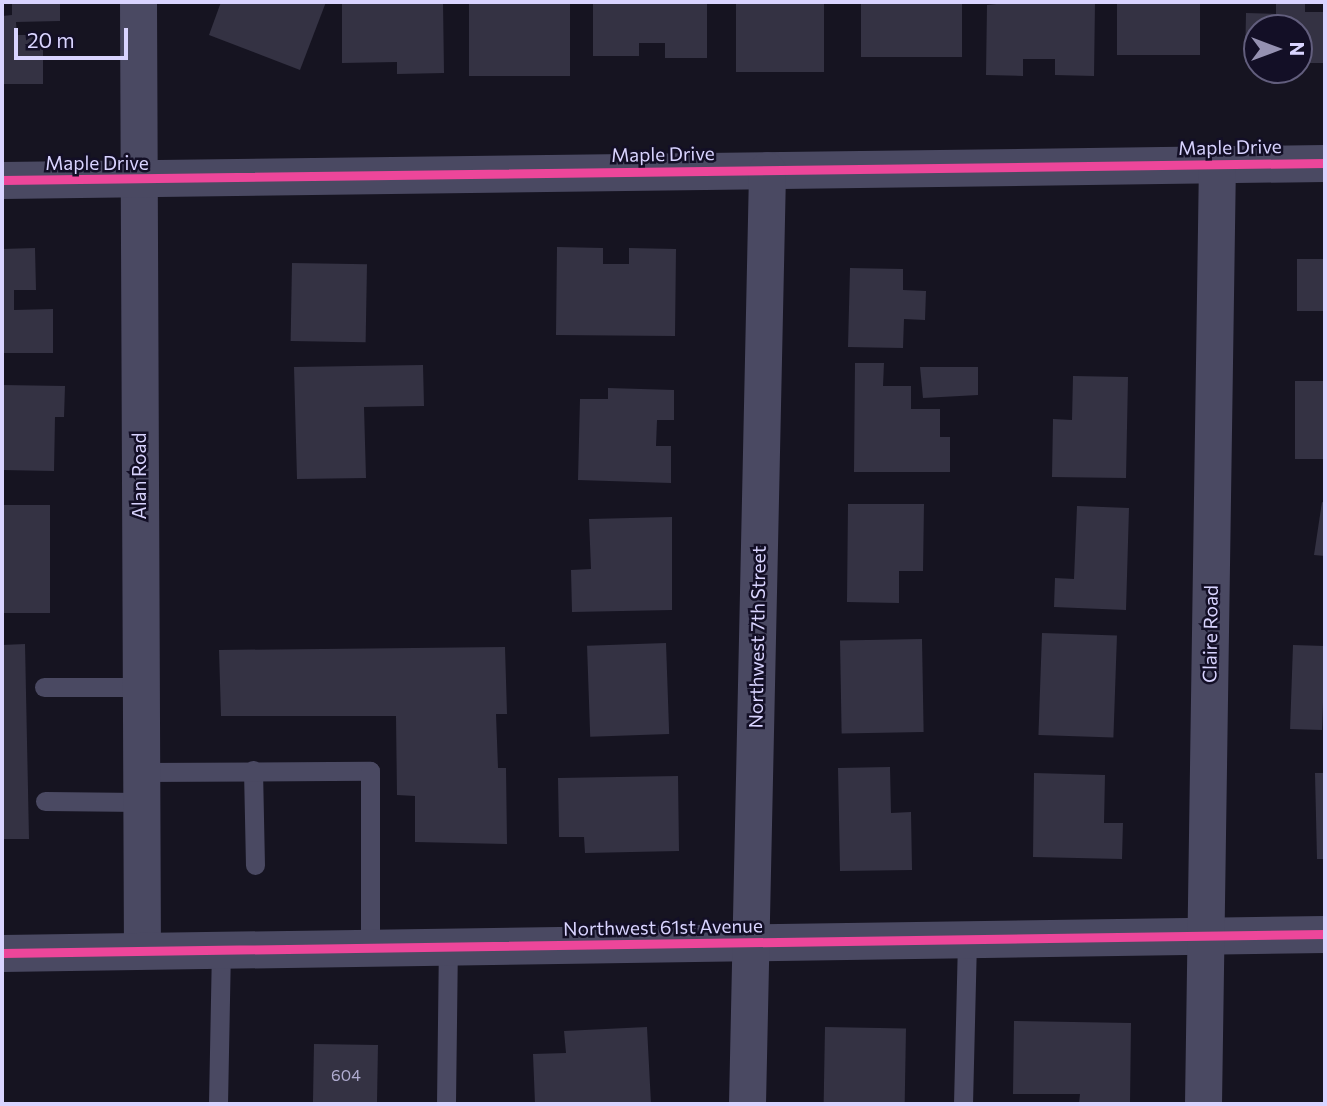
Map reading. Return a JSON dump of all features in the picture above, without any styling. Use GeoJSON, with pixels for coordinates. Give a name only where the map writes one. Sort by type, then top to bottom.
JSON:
{"type":"FeatureCollection","features":[{"type":"Feature","properties":{"kind":"street","name":"Alan Road"},"geometry":{"type":"LineString","coordinates":[[138,2],[142,950]]}},
{"type":"Feature","properties":{"kind":"street","name":"Maple Drive"},"geometry":{"type":"LineString","coordinates":[[2,180],[1325,163]]}},
{"type":"Feature","properties":{"kind":"street","name":"Claire Road"},"geometry":{"type":"LineString","coordinates":[[1203,1104],[1217,164]]}},
{"type":"Feature","properties":{"kind":"street","name":"Northwest 7th Street"},"geometry":{"type":"LineString","coordinates":[[747,1104],[767,170]]}},
{"type":"Feature","properties":{"kind":"street","name":"Northwest 61st Avenue"},"geometry":{"type":"LineString","coordinates":[[2,953],[1325,934]]}},
{"type":"Feature","properties":{"kind":"lane"},"geometry":{"type":"LineString","coordinates":[[44,687],[140,687]]}},
{"type":"Feature","properties":{"kind":"lane"},"geometry":{"type":"LineString","coordinates":[[253,771],[255,864]]}},
{"type":"Feature","properties":{"kind":"lane"},"geometry":{"type":"LineString","coordinates":[[45,800],[253,771],[370,771],[370,947]]}},
{"type":"Feature","properties":{"kind":"lane"},"geometry":{"type":"LineString","coordinates":[[963,1104],[967,939]]}},
{"type":"Feature","properties":{"kind":"lane"},"geometry":{"type":"LineString","coordinates":[[446,1104],[448,946]]}},
{"type":"Feature","properties":{"kind":"lane"},"geometry":{"type":"LineString","coordinates":[[218,1104],[220,948]]}},
{"type":"Feature","properties":{"kind":"building"},"geometry":{"type":"Polygon","coordinates":[[[12,2],[60,2],[60,21],[16,22],[17,35],[43,35],[43,84],[2,84],[2,16],[12,15],[12,2]]]}},
{"type":"Feature","properties":{"kind":"building"},"geometry":{"type":"Polygon","coordinates":[[[221,2],[326,2],[300,70],[209,35],[221,2]]]}},
{"type":"Feature","properties":{"kind":"building"},"geometry":{"type":"Polygon","coordinates":[[[342,2],[443,2],[444,73],[397,74],[397,62],[342,63],[342,2]]]}},
{"type":"Feature","properties":{"kind":"building"},"geometry":{"type":"Polygon","coordinates":[[[469,2],[570,2],[570,76],[469,76],[469,2]]]}},
{"type":"Feature","properties":{"kind":"building"},"geometry":{"type":"Polygon","coordinates":[[[593,2],[707,2],[707,58],[665,58],[665,43],[639,43],[639,56],[593,56],[593,2]]]}},
{"type":"Feature","properties":{"kind":"building"},"geometry":{"type":"Polygon","coordinates":[[[736,2],[824,2],[824,72],[736,72],[736,2]]]}},
{"type":"Feature","properties":{"kind":"building"},"geometry":{"type":"Polygon","coordinates":[[[861,2],[962,2],[962,57],[861,57],[861,2]]]}},
{"type":"Feature","properties":{"kind":"building"},"geometry":{"type":"Polygon","coordinates":[[[1015,2],[1095,2],[1094,76],[1055,75],[1055,59],[1023,59],[1023,76],[986,75],[987,5],[1015,2]]]}},
{"type":"Feature","properties":{"kind":"building"},"geometry":{"type":"Polygon","coordinates":[[[1117,2],[1200,2],[1200,55],[1117,55],[1117,2]]]}},
{"type":"Feature","properties":{"kind":"building"},"geometry":{"type":"Polygon","coordinates":[[[1276,2],[1305,2],[1305,12],[1325,12],[1325,63],[1313,63],[1313,14],[1276,14],[1276,2]]]}},
{"type":"Feature","properties":{"kind":"building"},"geometry":{"type":"Polygon","coordinates":[[[557,247],[603,248],[603,264],[629,264],[629,248],[676,249],[675,336],[556,335],[557,247]]]}},
{"type":"Feature","properties":{"kind":"building"},"geometry":{"type":"Polygon","coordinates":[[[35,248],[36,290],[14,290],[14,310],[53,309],[53,353],[2,353],[2,249],[35,248]]]}},
{"type":"Feature","properties":{"kind":"building"},"geometry":{"type":"Polygon","coordinates":[[[1297,259],[1325,259],[1325,311],[1297,311],[1297,259]]]}},
{"type":"Feature","properties":{"kind":"building"},"geometry":{"type":"Polygon","coordinates":[[[292,263],[367,264],[366,342],[291,341],[292,263]]]}},
{"type":"Feature","properties":{"kind":"building"},"geometry":{"type":"Polygon","coordinates":[[[850,268],[903,269],[903,290],[926,291],[925,320],[904,319],[903,348],[848,347],[850,268]]]}},
{"type":"Feature","properties":{"kind":"building"},"geometry":{"type":"Polygon","coordinates":[[[855,363],[884,363],[883,386],[911,386],[911,409],[940,409],[940,437],[950,437],[950,472],[854,472],[855,363]]]}},
{"type":"Feature","properties":{"kind":"building"},"geometry":{"type":"Polygon","coordinates":[[[423,365],[424,406],[364,407],[366,478],[297,479],[294,367],[423,365]]]}},
{"type":"Feature","properties":{"kind":"building"},"geometry":{"type":"Polygon","coordinates":[[[920,367],[978,367],[978,395],[923,398],[920,367]]]}},
{"type":"Feature","properties":{"kind":"building"},"geometry":{"type":"Polygon","coordinates":[[[1073,376],[1128,377],[1126,478],[1052,477],[1053,419],[1072,420],[1073,376]]]}},
{"type":"Feature","properties":{"kind":"building"},"geometry":{"type":"Polygon","coordinates":[[[1295,381],[1325,381],[1325,459],[1295,459],[1295,381]]]}},
{"type":"Feature","properties":{"kind":"building"},"geometry":{"type":"Polygon","coordinates":[[[2,385],[65,386],[64,417],[55,417],[54,471],[2,470],[2,385]]]}},
{"type":"Feature","properties":{"kind":"building"},"geometry":{"type":"Polygon","coordinates":[[[608,388],[674,390],[674,420],[657,420],[656,446],[671,446],[671,483],[578,480],[580,399],[608,399],[608,388]]]}},
{"type":"Feature","properties":{"kind":"building"},"geometry":{"type":"Polygon","coordinates":[[[1322,502],[1325,503],[1325,556],[1314,555],[1322,502]]]}},
{"type":"Feature","properties":{"kind":"building"},"geometry":{"type":"Polygon","coordinates":[[[848,504],[924,504],[923,571],[899,571],[899,603],[847,602],[848,504]]]}},
{"type":"Feature","properties":{"kind":"building"},"geometry":{"type":"Polygon","coordinates":[[[2,505],[50,505],[50,613],[2,613],[2,505]]]}},
{"type":"Feature","properties":{"kind":"building"},"geometry":{"type":"Polygon","coordinates":[[[1077,506],[1129,508],[1126,610],[1054,607],[1055,578],[1074,579],[1077,506]]]}},
{"type":"Feature","properties":{"kind":"building"},"geometry":{"type":"Polygon","coordinates":[[[672,517],[672,610],[572,612],[571,570],[591,569],[589,519],[672,517]]]}},
{"type":"Feature","properties":{"kind":"building"},"geometry":{"type":"Polygon","coordinates":[[[1042,633],[1117,636],[1113,738],[1038,735],[1042,633]]]}},
{"type":"Feature","properties":{"kind":"building"},"geometry":{"type":"Polygon","coordinates":[[[922,639],[924,732],[842,733],[840,640],[922,639]]]}},
{"type":"Feature","properties":{"kind":"building"},"geometry":{"type":"Polygon","coordinates":[[[666,643],[669,734],[590,737],[587,646],[666,643]]]}},
{"type":"Feature","properties":{"kind":"building"},"geometry":{"type":"Polygon","coordinates":[[[25,644],[29,839],[2,839],[2,645],[25,644]]]}},
{"type":"Feature","properties":{"kind":"building"},"geometry":{"type":"Polygon","coordinates":[[[1293,645],[1325,646],[1322,730],[1290,729],[1293,645]]]}},
{"type":"Feature","properties":{"kind":"building"},"geometry":{"type":"Polygon","coordinates":[[[505,647],[507,714],[496,714],[498,768],[506,768],[507,844],[415,842],[415,796],[397,795],[396,716],[221,716],[219,650],[505,647]]]}},
{"type":"Feature","properties":{"kind":"building"},"geometry":{"type":"Polygon","coordinates":[[[890,767],[891,813],[911,812],[912,870],[840,871],[838,768],[890,767]]]}},
{"type":"Feature","properties":{"kind":"building"},"geometry":{"type":"Polygon","coordinates":[[[1034,773],[1105,775],[1104,823],[1123,823],[1122,859],[1033,857],[1034,773]]]}},
{"type":"Feature","properties":{"kind":"building"},"geometry":{"type":"Polygon","coordinates":[[[1315,773],[1325,773],[1325,859],[1317,859],[1315,773]]]}},
{"type":"Feature","properties":{"kind":"building"},"geometry":{"type":"Polygon","coordinates":[[[678,776],[679,851],[585,853],[584,837],[559,837],[558,778],[678,776]]]}},
{"type":"Feature","properties":{"kind":"building"},"geometry":{"type":"Polygon","coordinates":[[[1014,1021],[1131,1023],[1130,1104],[1079,1104],[1080,1094],[1013,1094],[1014,1021]]]}},
{"type":"Feature","properties":{"kind":"building"},"geometry":{"type":"Polygon","coordinates":[[[647,1027],[651,1104],[535,1104],[533,1054],[566,1053],[564,1031],[647,1027]]]}},
{"type":"Feature","properties":{"kind":"building"},"geometry":{"type":"Polygon","coordinates":[[[825,1027],[906,1028],[905,1104],[824,1104],[825,1027]]]}},
{"type":"Feature","properties":{"kind":"building"},"geometry":{"type":"Polygon","coordinates":[[[314,1044],[378,1045],[377,1104],[313,1104],[314,1044]]]}},
{"type":"Feature","properties":{"kind":"cycle path"},"geometry":{"type":"LineString","coordinates":[[2,180],[1325,163]]}},
{"type":"Feature","properties":{"kind":"cycle path"},"geometry":{"type":"LineString","coordinates":[[2,953],[1325,934]]}}]}
